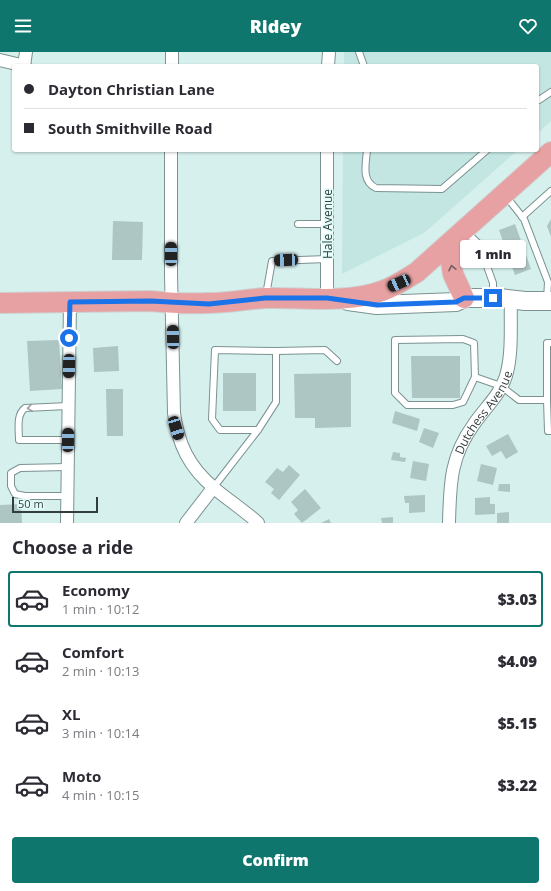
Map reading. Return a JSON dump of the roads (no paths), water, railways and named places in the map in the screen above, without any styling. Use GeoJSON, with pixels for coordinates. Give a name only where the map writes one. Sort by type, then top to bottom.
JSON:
{"type":"FeatureCollection","features":[{"type":"Feature","properties":{"kind":"main road"},"geometry":{"type":"LineString","coordinates":[[0,303],[150,301],[209,304],[265,298],[327,298],[365,296],[382,291],[417,272],[551,152]]}},
{"type":"Feature","properties":{"kind":"main road"},"geometry":{"type":"LineString","coordinates":[[460,234],[451,262],[453,274],[464,298]]}},
{"type":"Feature","properties":{"kind":"main road"},"geometry":{"type":"LineString","coordinates":[[327,298],[377,305],[456,302],[464,298],[549,301]]}},
{"type":"Feature","properties":{"kind":"street"},"geometry":{"type":"LineString","coordinates":[[25,64],[26,52]]}},
{"type":"Feature","properties":{"kind":"street"},"geometry":{"type":"LineString","coordinates":[[172,52],[172,64]]}},
{"type":"Feature","properties":{"kind":"street"},"geometry":{"type":"LineString","coordinates":[[328,52],[328,64]]}},
{"type":"Feature","properties":{"kind":"street"},"geometry":{"type":"LineString","coordinates":[[0,60],[17,64]]}},
{"type":"Feature","properties":{"kind":"street"},"geometry":{"type":"LineString","coordinates":[[172,152],[174,413],[176,428],[181,445],[200,475],[213,488],[258,523]]}},
{"type":"Feature","properties":{"kind":"street","name":"Hale Avenue"},"geometry":{"type":"LineString","coordinates":[[327,152],[327,298]]}},
{"type":"Feature","properties":{"kind":"street","name":"Dutchess Avenue"},"geometry":{"type":"LineString","coordinates":[[449,523],[449,495],[452,470],[458,453],[465,437],[475,422],[490,406],[506,376],[510,352],[502,299]]}},
{"type":"Feature","properties":{"kind":"street"},"geometry":{"type":"LineString","coordinates":[[67,523],[70,302]]}},
{"type":"Feature","properties":{"kind":"street"},"geometry":{"type":"LineString","coordinates":[[186,523],[213,488]]}},
{"type":"Feature","properties":{"kind":"lane"},"geometry":{"type":"LineString","coordinates":[[359,52],[363,64]]}},
{"type":"Feature","properties":{"kind":"lane"},"geometry":{"type":"LineString","coordinates":[[539,99],[551,92]]}},
{"type":"Feature","properties":{"kind":"lane"},"geometry":{"type":"LineString","coordinates":[[367,152],[366,179],[371,186],[376,188],[442,190],[486,152]]}},
{"type":"Feature","properties":{"kind":"lane"},"geometry":{"type":"LineString","coordinates":[[522,217],[551,191]]}},
{"type":"Feature","properties":{"kind":"lane"},"geometry":{"type":"LineString","coordinates":[[504,194],[522,217],[548,282],[549,301]]}},
{"type":"Feature","properties":{"kind":"lane"},"geometry":{"type":"LineString","coordinates":[[298,224],[328,224]]}},
{"type":"Feature","properties":{"kind":"lane"},"geometry":{"type":"LineString","coordinates":[[460,234],[479,244],[493,283],[502,299]]}},
{"type":"Feature","properties":{"kind":"lane"},"geometry":{"type":"LineString","coordinates":[[265,298],[272,261],[327,259]]}},
{"type":"Feature","properties":{"kind":"lane"},"geometry":{"type":"LineString","coordinates":[[464,339],[474,343],[475,377],[464,402],[453,405],[407,405],[394,393],[395,340],[464,339]]}},
{"type":"Feature","properties":{"kind":"lane"},"geometry":{"type":"LineString","coordinates":[[551,343],[547,343],[548,431],[551,431]]}},
{"type":"Feature","properties":{"kind":"lane"},"geometry":{"type":"LineString","coordinates":[[258,430],[220,430],[212,419],[215,350],[325,350],[337,361]]}},
{"type":"Feature","properties":{"kind":"lane"},"geometry":{"type":"LineString","coordinates":[[213,488],[258,430],[276,402],[276,351]]}},
{"type":"Feature","properties":{"kind":"lane"},"geometry":{"type":"LineString","coordinates":[[475,377],[502,386],[520,400],[547,400]]}},
{"type":"Feature","properties":{"kind":"lane"},"geometry":{"type":"LineString","coordinates":[[68,406],[25,408],[21,411],[19,417],[19,440],[68,440]]}},
{"type":"Feature","properties":{"kind":"lane"},"geometry":{"type":"LineString","coordinates":[[67,496],[25,496],[15,494],[11,486],[11,473],[20,468],[68,467]]}}]}
